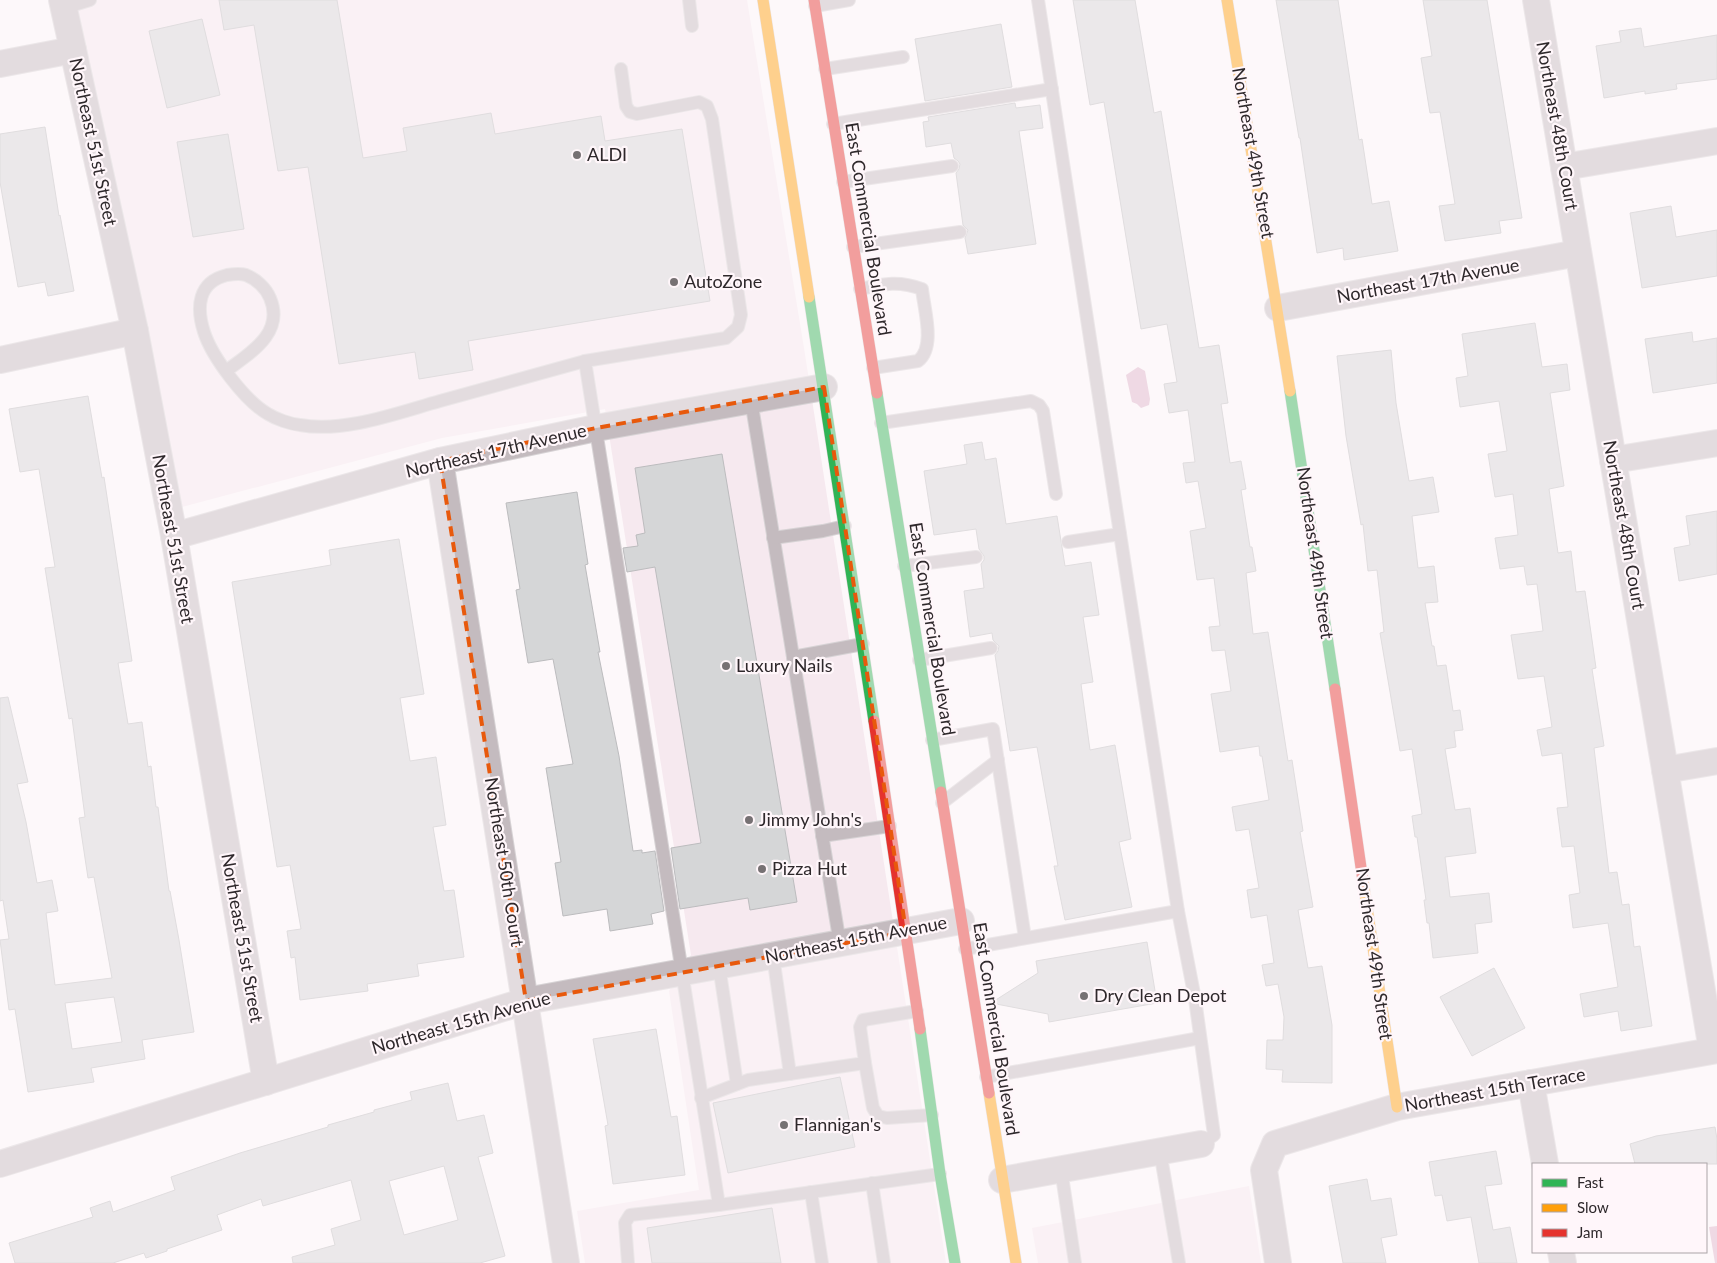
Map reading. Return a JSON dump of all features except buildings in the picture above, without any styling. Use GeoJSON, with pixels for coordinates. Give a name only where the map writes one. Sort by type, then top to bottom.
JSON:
{"type":"FeatureCollection","features":[{"type":"Feature","properties":{"kind":"main road"},"geometry":{"type":"LineString","coordinates":[[763,0],[824,387],[906,932],[940,1174],[955,1263]]}},
{"type":"Feature","properties":{"kind":"main road","name":"Northeast 49th Street"},"geometry":{"type":"LineString","coordinates":[[1227,0],[1278,308],[1398,1107]]}},
{"type":"Feature","properties":{"kind":"main road","name":"East Commercial Boulevard"},"geometry":{"type":"LineString","coordinates":[[814,3],[1016,1263]]}},
{"type":"Feature","properties":{"kind":"street","name":"Northeast 48th Court"},"geometry":{"type":"LineString","coordinates":[[1536,0],[1665,770],[1715,1050]]}},
{"type":"Feature","properties":{"kind":"street","name":"Northeast 51st Street"},"geometry":{"type":"LineString","coordinates":[[63,4],[135,331],[174,536],[266,1082]]}},
{"type":"Feature","properties":{"kind":"street"},"geometry":{"type":"LineString","coordinates":[[0,64],[73,50]]}},
{"type":"Feature","properties":{"kind":"street"},"geometry":{"type":"LineString","coordinates":[[1564,167],[1717,141]]}},
{"type":"Feature","properties":{"kind":"street","name":"Northeast 17th Avenue"},"geometry":{"type":"LineString","coordinates":[[1278,308],[1578,253]]}},
{"type":"Feature","properties":{"kind":"street"},"geometry":{"type":"LineString","coordinates":[[0,360],[135,331]]}},
{"type":"Feature","properties":{"kind":"street","name":"Northeast 17th Avenue"},"geometry":{"type":"LineString","coordinates":[[174,536],[440,461],[596,428],[824,387]]}},
{"type":"Feature","properties":{"kind":"street"},"geometry":{"type":"LineString","coordinates":[[1613,460],[1717,443]]}},
{"type":"Feature","properties":{"kind":"street","name":"Northeast 50th Court"},"geometry":{"type":"LineString","coordinates":[[440,461],[566,1263]]}},
{"type":"Feature","properties":{"kind":"street"},"geometry":{"type":"LineString","coordinates":[[1665,770],[1717,760]]}},
{"type":"Feature","properties":{"kind":"street","name":"Northeast 15th Avenue"},"geometry":{"type":"LineString","coordinates":[[0,1164],[526,1001],[961,921]]}},
{"type":"Feature","properties":{"kind":"street","name":"Northeast 15th Terrace"},"geometry":{"type":"LineString","coordinates":[[1278,1263],[1264,1170],[1276,1144],[1398,1107],[1715,1050]]}},
{"type":"Feature","properties":{"kind":"street"},"geometry":{"type":"LineString","coordinates":[[1531,1083],[1545,1163]]}},
{"type":"Feature","properties":{"kind":"street"},"geometry":{"type":"LineString","coordinates":[[1002,1180],[1201,1144]]}},
{"type":"Feature","properties":{"kind":"lane"},"geometry":{"type":"LineString","coordinates":[[63,4],[90,0]]}},
{"type":"Feature","properties":{"kind":"lane"},"geometry":{"type":"LineString","coordinates":[[689,0],[692,26]]}},
{"type":"Feature","properties":{"kind":"lane"},"geometry":{"type":"LineString","coordinates":[[814,3],[849,0]]}},
{"type":"Feature","properties":{"kind":"lane"},"geometry":{"type":"LineString","coordinates":[[1038,0],[1214,1135],[1201,1144]]}},
{"type":"Feature","properties":{"kind":"lane"},"geometry":{"type":"LineString","coordinates":[[825,69],[903,57]]}},
{"type":"Feature","properties":{"kind":"lane"},"geometry":{"type":"LineString","coordinates":[[226,371],[255,350],[272,329],[274,317],[272,302],[267,291],[245,275],[232,274],[217,278],[206,286],[200,300],[200,316],[204,334],[226,371],[243,394],[268,415],[298,425],[324,428],[352,424],[585,361],[726,338],[738,327],[741,315],[712,119],[707,106],[700,102],[637,114],[630,112],[626,106],[621,69]]}},
{"type":"Feature","properties":{"kind":"lane"},"geometry":{"type":"LineString","coordinates":[[834,124],[1052,89]]}},
{"type":"Feature","properties":{"kind":"lane"},"geometry":{"type":"LineString","coordinates":[[843,182],[952,166]]}},
{"type":"Feature","properties":{"kind":"lane"},"geometry":{"type":"LineString","coordinates":[[853,247],[960,232]]}},
{"type":"Feature","properties":{"kind":"lane"},"geometry":{"type":"LineString","coordinates":[[860,289],[888,283],[912,285],[922,288],[928,335],[924,356],[918,361],[873,368]]}},
{"type":"Feature","properties":{"kind":"lane"},"geometry":{"type":"LineString","coordinates":[[585,361],[719,1205]]}},
{"type":"Feature","properties":{"kind":"lane"},"geometry":{"type":"LineString","coordinates":[[751,400],[840,944]]}},
{"type":"Feature","properties":{"kind":"lane"},"geometry":{"type":"LineString","coordinates":[[881,423],[1031,401],[1039,405],[1043,411],[1056,494]]}},
{"type":"Feature","properties":{"kind":"lane"},"geometry":{"type":"LineString","coordinates":[[774,538],[823,532],[845,526]]}},
{"type":"Feature","properties":{"kind":"lane"},"geometry":{"type":"LineString","coordinates":[[1068,542],[1120,534]]}},
{"type":"Feature","properties":{"kind":"lane"},"geometry":{"type":"LineString","coordinates":[[904,566],[976,557]]}},
{"type":"Feature","properties":{"kind":"lane"},"geometry":{"type":"LineString","coordinates":[[793,657],[862,644]]}},
{"type":"Feature","properties":{"kind":"lane"},"geometry":{"type":"LineString","coordinates":[[919,660],[991,648]]}},
{"type":"Feature","properties":{"kind":"lane"},"geometry":{"type":"LineString","coordinates":[[932,740],[993,729],[1025,938]]}},
{"type":"Feature","properties":{"kind":"lane"},"geometry":{"type":"LineString","coordinates":[[942,803],[998,760]]}},
{"type":"Feature","properties":{"kind":"lane"},"geometry":{"type":"LineString","coordinates":[[822,836],[890,826]]}},
{"type":"Feature","properties":{"kind":"lane"},"geometry":{"type":"LineString","coordinates":[[966,949],[1178,911]]}},
{"type":"Feature","properties":{"kind":"lane"},"geometry":{"type":"LineString","coordinates":[[773,956],[790,1074]]}},
{"type":"Feature","properties":{"kind":"lane"},"geometry":{"type":"LineString","coordinates":[[719,966],[737,1084]]}},
{"type":"Feature","properties":{"kind":"lane"},"geometry":{"type":"LineString","coordinates":[[917,1011],[863,1020],[860,1027],[873,1108],[878,1116],[887,1118],[932,1115]]}},
{"type":"Feature","properties":{"kind":"lane"},"geometry":{"type":"LineString","coordinates":[[986,1077],[1200,1038]]}},
{"type":"Feature","properties":{"kind":"lane"},"geometry":{"type":"LineString","coordinates":[[702,1098],[748,1080],[866,1063]]}},
{"type":"Feature","properties":{"kind":"lane"},"geometry":{"type":"LineString","coordinates":[[1160,1151],[1179,1263]]}},
{"type":"Feature","properties":{"kind":"lane"},"geometry":{"type":"LineString","coordinates":[[1061,1169],[1076,1263]]}},
{"type":"Feature","properties":{"kind":"lane"},"geometry":{"type":"LineString","coordinates":[[628,1263],[624,1223],[630,1215],[719,1205],[940,1174]]}},
{"type":"Feature","properties":{"kind":"lane"},"geometry":{"type":"LineString","coordinates":[[872,1184],[884,1263]]}},
{"type":"Feature","properties":{"kind":"lane"},"geometry":{"type":"LineString","coordinates":[[811,1192],[822,1263]]}},
{"type":"Feature","properties":{"kind":"highlighted area"},"geometry":{"type":"Polygon","coordinates":[[[824,387],[906,932],[526,1001],[440,461],[596,428],[824,387]]]}},
{"type":"Feature","properties":{"kind":"shaded area"},"geometry":{"type":"Polygon","coordinates":[[[76,0],[747,0],[804,348],[946,1263],[585,1263],[577,1211],[699,1190],[669,991],[691,955],[605,409],[442,438],[182,507],[76,0]]]}},
{"type":"Feature","properties":{"kind":"shaded area"},"geometry":{"type":"Polygon","coordinates":[[[1138,367],[1145,371],[1150,399],[1149,405],[1141,408],[1132,402],[1126,375],[1138,367]]]}},
{"type":"Feature","properties":{"kind":"shaded area"},"geometry":{"type":"Polygon","coordinates":[[[1249,1186],[1261,1263],[1038,1263],[1032,1228],[1249,1186]]]}},
{"type":"Feature","properties":{"kind":"shaded area"},"geometry":{"type":"Polygon","coordinates":[[[1717,1226],[1717,1263],[1715,1263],[1709,1227],[1717,1226]]]}},
{"type":"Feature","properties":{"kind":"traffic: fast"},"geometry":{"type":"LineString","coordinates":[[809,297],[874,721]]}},
{"type":"Feature","properties":{"kind":"traffic: fast"},"geometry":{"type":"LineString","coordinates":[[1290,391],[1335,689]]}},
{"type":"Feature","properties":{"kind":"traffic: fast"},"geometry":{"type":"LineString","coordinates":[[877,393],[941,792]]}},
{"type":"Feature","properties":{"kind":"traffic: fast"},"geometry":{"type":"LineString","coordinates":[[920,1029],[940,1174],[955,1263]]}},
{"type":"Feature","properties":{"kind":"traffic: slow"},"geometry":{"type":"LineString","coordinates":[[763,0],[809,297]]}},
{"type":"Feature","properties":{"kind":"traffic: slow"},"geometry":{"type":"LineString","coordinates":[[1227,0],[1290,391]]}},
{"type":"Feature","properties":{"kind":"traffic: slow"},"geometry":{"type":"LineString","coordinates":[[1363,881],[1397,1107]]}},
{"type":"Feature","properties":{"kind":"traffic: slow"},"geometry":{"type":"LineString","coordinates":[[989,1093],[1016,1263]]}},
{"type":"Feature","properties":{"kind":"traffic: jam"},"geometry":{"type":"LineString","coordinates":[[814,0],[877,393]]}},
{"type":"Feature","properties":{"kind":"traffic: jam"},"geometry":{"type":"LineString","coordinates":[[1335,689],[1363,881]]}},
{"type":"Feature","properties":{"kind":"traffic: jam"},"geometry":{"type":"LineString","coordinates":[[874,721],[920,1029]]}},
{"type":"Feature","properties":{"kind":"traffic: jam"},"geometry":{"type":"LineString","coordinates":[[941,792],[989,1093]]}},
{"type":"Feature","properties":{"kind":"place","name":"ALDI"},"geometry":{"type":"Point","coordinates":[577,155]}},
{"type":"Feature","properties":{"kind":"place","name":"AutoZone"},"geometry":{"type":"Point","coordinates":[674,282]}},
{"type":"Feature","properties":{"kind":"place","name":"Luxury Nails"},"geometry":{"type":"Point","coordinates":[726,666]}},
{"type":"Feature","properties":{"kind":"place","name":"Jimmy John's"},"geometry":{"type":"Point","coordinates":[749,820]}},
{"type":"Feature","properties":{"kind":"place","name":"Pizza Hut"},"geometry":{"type":"Point","coordinates":[762,869]}},
{"type":"Feature","properties":{"kind":"place","name":"Dry Clean Depot"},"geometry":{"type":"Point","coordinates":[1084,996]}},
{"type":"Feature","properties":{"kind":"place","name":"Flannigan's"},"geometry":{"type":"Point","coordinates":[784,1125]}}]}
